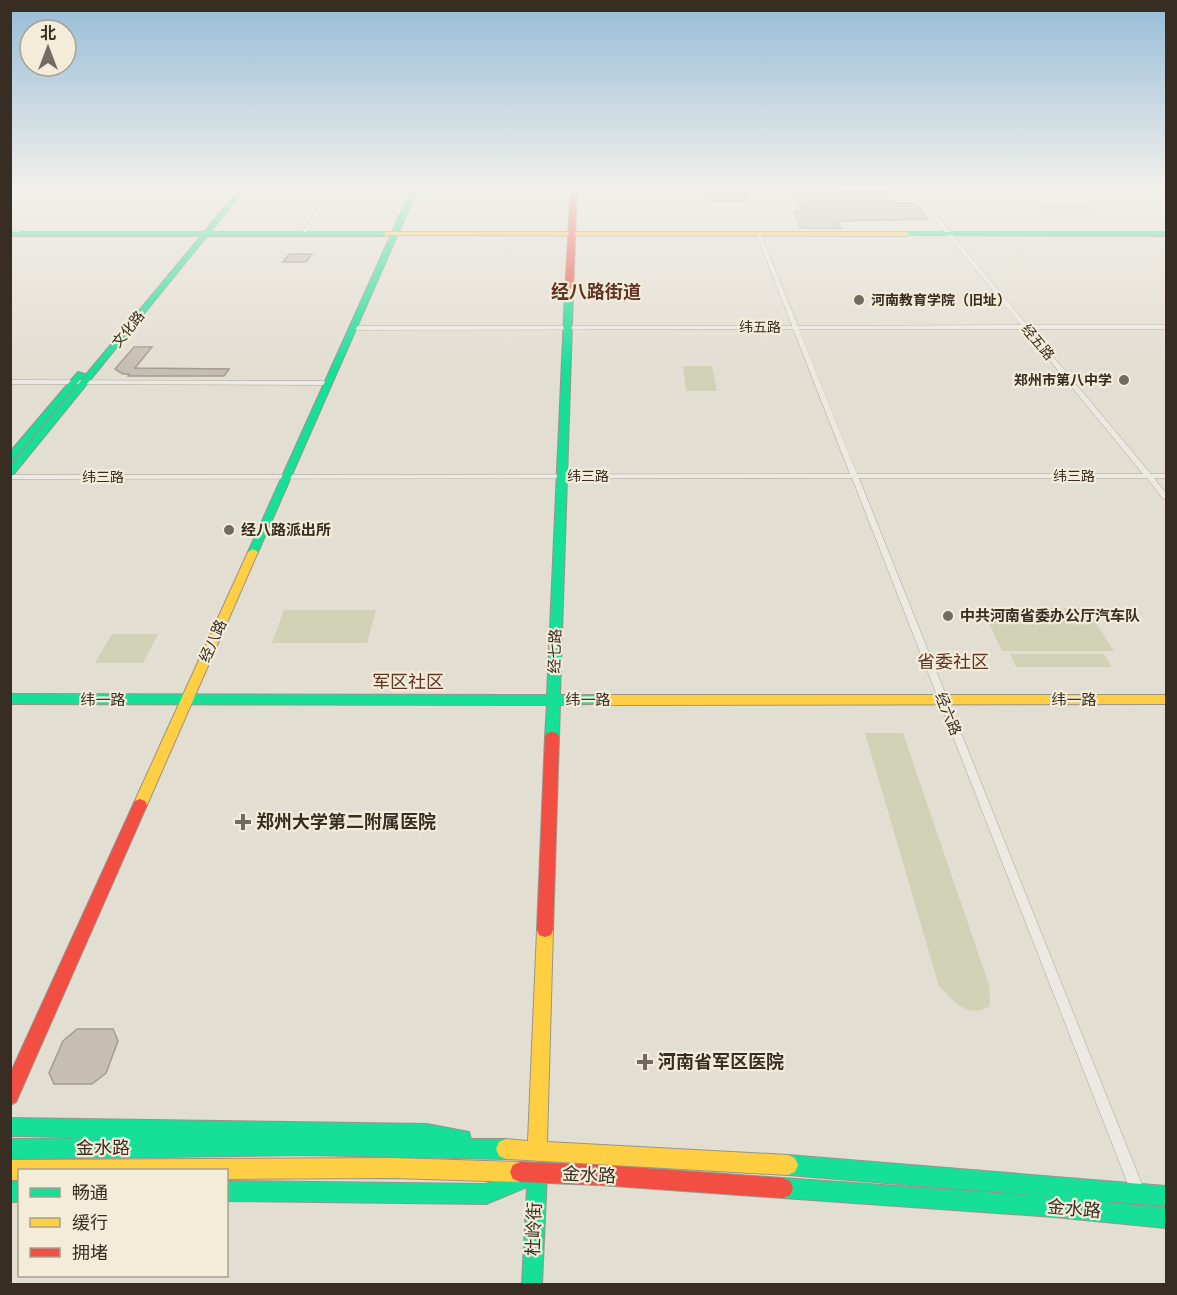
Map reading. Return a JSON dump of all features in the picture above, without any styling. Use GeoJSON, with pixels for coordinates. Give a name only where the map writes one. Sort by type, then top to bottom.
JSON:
{"type":"FeatureCollection","features":[{"type":"Feature","properties":{"kind":"main road","name":"文化路"},"geometry":{"type":"LineString","coordinates":[[10,475],[80,382],[192,246]]}},
{"type":"Feature","properties":{"kind":"main road","name":"经八路"},"geometry":{"type":"LineString","coordinates":[[10,1096],[389,246]]}},
{"type":"Feature","properties":{"kind":"main road","name":"经七路"},"geometry":{"type":"LineString","coordinates":[[537,1151],[571,246]]}},
{"type":"Feature","properties":{"kind":"main road","name":"文化路"},"geometry":{"type":"LineString","coordinates":[[10,458],[80,382]]}},
{"type":"Feature","properties":{"kind":"main road","name":"纬一路"},"geometry":{"type":"LineString","coordinates":[[10,699],[1167,700]]}},
{"type":"Feature","properties":{"kind":"main road"},"geometry":{"type":"LineString","coordinates":[[10,1127],[427,1133],[537,1151]]}},
{"type":"Feature","properties":{"kind":"main road","name":"金水路"},"geometry":{"type":"LineString","coordinates":[[10,1149],[397,1146],[600,1153],[1167,1196]]}},
{"type":"Feature","properties":{"kind":"main road","name":"金水路"},"geometry":{"type":"LineString","coordinates":[[202,1169],[394,1168],[600,1174],[1042,1206],[1167,1218]]}},
{"type":"Feature","properties":{"kind":"main road"},"geometry":{"type":"LineString","coordinates":[[228,1191],[486,1194],[537,1173]]}},
{"type":"Feature","properties":{"kind":"main road","name":"杜岭街"},"geometry":{"type":"LineString","coordinates":[[532,1284],[537,1173]]}},
{"type":"Feature","properties":{"kind":"street","name":"经六路"},"geometry":{"type":"LineString","coordinates":[[763,246],[1138,1193]]}},
{"type":"Feature","properties":{"kind":"street","name":"经五路"},"geometry":{"type":"LineString","coordinates":[[959,246],[1167,496]]}},
{"type":"Feature","properties":{"kind":"street","name":"纬五路"},"geometry":{"type":"LineString","coordinates":[[353,328],[1167,327]]}},
{"type":"Feature","properties":{"kind":"street"},"geometry":{"type":"LineString","coordinates":[[10,382],[328,383]]}},
{"type":"Feature","properties":{"kind":"street","name":"纬三路"},"geometry":{"type":"LineString","coordinates":[[10,475],[1167,476]]}},
{"type":"Feature","properties":{"kind":"green space"},"geometry":{"type":"Polygon","coordinates":[[[683,366],[712,366],[717,391],[686,391],[683,366]]]}},
{"type":"Feature","properties":{"kind":"green space"},"geometry":{"type":"Polygon","coordinates":[[[1086,608],[1114,651],[1002,651],[982,609],[1086,608]]]}},
{"type":"Feature","properties":{"kind":"green space"},"geometry":{"type":"Polygon","coordinates":[[[284,610],[376,610],[367,643],[272,643],[284,610]]]}},
{"type":"Feature","properties":{"kind":"green space"},"geometry":{"type":"Polygon","coordinates":[[[112,634],[158,634],[143,663],[95,663],[112,634]]]}},
{"type":"Feature","properties":{"kind":"green space"},"geometry":{"type":"Polygon","coordinates":[[[1010,654],[1104,654],[1112,667],[1016,667],[1010,654]]]}},
{"type":"Feature","properties":{"kind":"green space"},"geometry":{"type":"Polygon","coordinates":[[[865,733],[903,733],[989,985],[990,1006],[982,1010],[968,1010],[939,986],[865,733]]]}},
{"type":"Feature","properties":{"kind":"building"},"geometry":{"type":"Polygon","coordinates":[[[289,254],[312,254],[306,262],[283,262],[289,254]]]}},
{"type":"Feature","properties":{"kind":"building"},"geometry":{"type":"Polygon","coordinates":[[[134,347],[152,347],[135,368],[229,369],[224,376],[128,376],[129,374],[123,374],[115,369],[134,347]]]}},
{"type":"Feature","properties":{"kind":"building"},"geometry":{"type":"Polygon","coordinates":[[[77,1029],[113,1029],[118,1041],[106,1073],[92,1084],[54,1084],[49,1073],[63,1041],[77,1029]]]}},
{"type":"Feature","properties":{"kind":"traffic: fast"},"geometry":{"type":"LineString","coordinates":[[10,473],[196,246]]}},
{"type":"Feature","properties":{"kind":"traffic: fast"},"geometry":{"type":"LineString","coordinates":[[253,552],[389,246]]}},
{"type":"Feature","properties":{"kind":"traffic: fast"},"geometry":{"type":"LineString","coordinates":[[552,737],[569,293]]}},
{"type":"Feature","properties":{"kind":"traffic: fast"},"geometry":{"type":"LineString","coordinates":[[10,458],[81,374]]}},
{"type":"Feature","properties":{"kind":"traffic: fast"},"geometry":{"type":"LineString","coordinates":[[10,699],[611,700]]}},
{"type":"Feature","properties":{"kind":"traffic: fast"},"geometry":{"type":"LineString","coordinates":[[10,1127],[427,1133],[462,1139]]}},
{"type":"Feature","properties":{"kind":"traffic: fast"},"geometry":{"type":"LineString","coordinates":[[10,1149],[303,1145],[506,1149]]}},
{"type":"Feature","properties":{"kind":"traffic: fast"},"geometry":{"type":"LineString","coordinates":[[788,1165],[1166,1196]]}},
{"type":"Feature","properties":{"kind":"traffic: fast"},"geometry":{"type":"LineString","coordinates":[[228,1191],[486,1194],[537,1173],[532,1284]]}},
{"type":"Feature","properties":{"kind":"traffic: fast"},"geometry":{"type":"LineString","coordinates":[[783,1188],[1054,1207],[1166,1218]]}},
{"type":"Feature","properties":{"kind":"traffic: fast"},"geometry":{"type":"LineString","coordinates":[[10,1192],[18,1192]]}},
{"type":"Feature","properties":{"kind":"traffic: slow"},"geometry":{"type":"LineString","coordinates":[[140,805],[253,552]]}},
{"type":"Feature","properties":{"kind":"traffic: slow"},"geometry":{"type":"LineString","coordinates":[[611,700],[1166,700]]}},
{"type":"Feature","properties":{"kind":"traffic: slow"},"geometry":{"type":"LineString","coordinates":[[532,1150],[537,1151],[545,930]]}},
{"type":"Feature","properties":{"kind":"traffic: slow"},"geometry":{"type":"LineString","coordinates":[[506,1149],[788,1165]]}},
{"type":"Feature","properties":{"kind":"traffic: slow"},"geometry":{"type":"LineString","coordinates":[[202,1169],[394,1168],[520,1172]]}},
{"type":"Feature","properties":{"kind":"traffic: slow"},"geometry":{"type":"LineString","coordinates":[[10,1170],[18,1170]]}},
{"type":"Feature","properties":{"kind":"traffic: jam"},"geometry":{"type":"LineString","coordinates":[[569,293],[571,246]]}},
{"type":"Feature","properties":{"kind":"traffic: jam"},"geometry":{"type":"LineString","coordinates":[[545,930],[552,737]]}},
{"type":"Feature","properties":{"kind":"traffic: jam"},"geometry":{"type":"LineString","coordinates":[[10,1096],[140,805]]}},
{"type":"Feature","properties":{"kind":"traffic: jam"},"geometry":{"type":"LineString","coordinates":[[520,1172],[600,1175],[783,1188]]}},
{"type":"Feature","properties":{"kind":"place","name":"河南教育学院（旧址）"},"geometry":{"type":"Point","coordinates":[859,300]}},
{"type":"Feature","properties":{"kind":"place","name":"郑州市第八中学"},"geometry":{"type":"Point","coordinates":[1124,380]}},
{"type":"Feature","properties":{"kind":"place","name":"经八路派出所"},"geometry":{"type":"Point","coordinates":[229,530]}},
{"type":"Feature","properties":{"kind":"place","name":"中共河南省委办公厅汽车队"},"geometry":{"type":"Point","coordinates":[948,616]}},
{"type":"Feature","properties":{"kind":"place","name":"郑州大学第二附属医院"},"geometry":{"type":"Point","coordinates":[243,822]}},
{"type":"Feature","properties":{"kind":"place","name":"河南省军区医院"},"geometry":{"type":"Point","coordinates":[645,1062]}},
{"type":"Feature","properties":{"kind":"district","name":"经八路街道"},"geometry":{"type":"Point","coordinates":[596,292]}},
{"type":"Feature","properties":{"kind":"district","name":"省委社区"},"geometry":{"type":"Point","coordinates":[953,662]}},
{"type":"Feature","properties":{"kind":"district","name":"军区社区"},"geometry":{"type":"Point","coordinates":[408,682]}}]}
